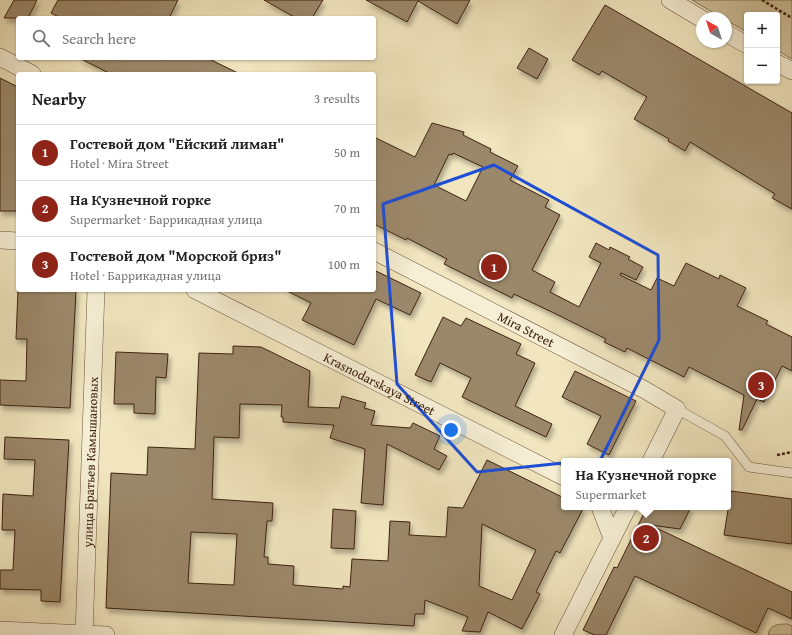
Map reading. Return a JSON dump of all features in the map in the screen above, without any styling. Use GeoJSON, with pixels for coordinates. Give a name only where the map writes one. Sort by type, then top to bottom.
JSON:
{"type":"FeatureCollection","features":[{"type":"Feature","properties":{"kind":"street"},"geometry":{"type":"LineString","coordinates":[[670,0],[696,15]]}},
{"type":"Feature","properties":{"kind":"street"},"geometry":{"type":"LineString","coordinates":[[732,36],[744,43]]}},
{"type":"Feature","properties":{"kind":"street"},"geometry":{"type":"LineString","coordinates":[[0,57],[28,72]]}},
{"type":"Feature","properties":{"kind":"street"},"geometry":{"type":"LineString","coordinates":[[780,65],[792,71]]}},
{"type":"Feature","properties":{"kind":"street"},"geometry":{"type":"LineString","coordinates":[[0,240],[16,241]]}},
{"type":"Feature","properties":{"kind":"street","name":"Mira Street"},"geometry":{"type":"LineString","coordinates":[[376,252],[645,390],[677,409]]}},
{"type":"Feature","properties":{"kind":"street","name":"улица Братьев Камышановых"},"geometry":{"type":"LineString","coordinates":[[84,635],[96,292]]}},
{"type":"Feature","properties":{"kind":"street","name":"Krasnodarskaya Street"},"geometry":{"type":"LineString","coordinates":[[199,292],[561,475]]}},
{"type":"Feature","properties":{"kind":"street"},"geometry":{"type":"LineString","coordinates":[[652,458],[677,409]]}},
{"type":"Feature","properties":{"kind":"street"},"geometry":{"type":"LineString","coordinates":[[601,510],[612,538]]}},
{"type":"Feature","properties":{"kind":"street"},"geometry":{"type":"LineString","coordinates":[[563,635],[626,510]]}},
{"type":"Feature","properties":{"kind":"street"},"geometry":{"type":"LineString","coordinates":[[0,630],[106,635]]}},
{"type":"Feature","properties":{"kind":"lane"},"geometry":{"type":"LineString","coordinates":[[677,409],[725,436],[749,467],[792,473]]}},
{"type":"Feature","properties":{"kind":"path"},"geometry":{"type":"LineString","coordinates":[[762,0],[792,18]]}},
{"type":"Feature","properties":{"kind":"highlighted area"},"geometry":{"type":"Polygon","coordinates":[[[494,165],[658,255],[659,340],[601,459],[477,472],[397,384],[383,204],[494,165]]]}},
{"type":"Feature","properties":{"kind":"shaded area"},"geometry":{"type":"Polygon","coordinates":[[[692,0],[792,0],[792,59],[780,52],[780,12],[744,12],[744,30],[732,23],[732,12],[712,12],[692,0]]]}},
{"type":"Feature","properties":{"kind":"shaded area"},"geometry":{"type":"Polygon","coordinates":[[[788,624],[792,626],[792,635],[768,635],[769,631],[773,627],[788,624]]]}},
{"type":"Feature","properties":{"kind":"building"},"geometry":{"type":"Polygon","coordinates":[[[14,0],[37,0],[29,16],[4,18],[14,0]]]}},
{"type":"Feature","properties":{"kind":"building"},"geometry":{"type":"Polygon","coordinates":[[[58,0],[178,0],[170,16],[57,16],[51,13],[58,0]]]}},
{"type":"Feature","properties":{"kind":"building"},"geometry":{"type":"Polygon","coordinates":[[[264,0],[323,0],[313,16],[292,16],[264,0]]]}},
{"type":"Feature","properties":{"kind":"building"},"geometry":{"type":"Polygon","coordinates":[[[366,0],[470,0],[457,24],[418,1],[407,22],[366,0]]]}},
{"type":"Feature","properties":{"kind":"building"},"geometry":{"type":"Polygon","coordinates":[[[605,5],[792,113],[792,209],[772,198],[775,194],[690,142],[685,151],[668,141],[669,139],[634,119],[647,97],[602,71],[599,75],[572,60],[605,5]]]}},
{"type":"Feature","properties":{"kind":"building"},"geometry":{"type":"Polygon","coordinates":[[[529,48],[548,59],[537,79],[517,68],[529,48]]]}},
{"type":"Feature","properties":{"kind":"building"},"geometry":{"type":"Polygon","coordinates":[[[83,60],[211,60],[236,72],[107,72],[83,60]]]}},
{"type":"Feature","properties":{"kind":"building"},"geometry":{"type":"Polygon","coordinates":[[[0,78],[16,86],[16,211],[0,211],[0,78]]]}},
{"type":"Feature","properties":{"kind":"building"},"geometry":{"type":"Polygon","coordinates":[[[432,123],[464,132],[463,135],[491,149],[490,152],[518,166],[510,180],[549,200],[545,207],[560,215],[532,270],[555,282],[550,292],[579,307],[601,263],[589,257],[596,243],[609,250],[610,247],[630,257],[628,259],[643,267],[636,280],[621,273],[620,275],[651,290],[657,278],[674,286],[686,263],[719,279],[720,275],[746,288],[737,306],[768,321],[766,324],[792,337],[792,371],[782,366],[764,402],[757,399],[742,430],[739,430],[744,395],[689,367],[684,377],[627,348],[625,352],[604,342],[606,339],[556,314],[514,294],[512,298],[444,264],[447,259],[407,238],[406,240],[376,225],[376,138],[415,157],[432,123]],[[453,153],[452,155],[449,154],[434,185],[466,201],[483,167],[453,153]]]}},
{"type":"Feature","properties":{"kind":"building"},"geometry":{"type":"Polygon","coordinates":[[[376,271],[421,293],[410,315],[376,299],[354,345],[302,320],[311,303],[289,292],[376,292],[376,271]]]}},
{"type":"Feature","properties":{"kind":"building"},"geometry":{"type":"Polygon","coordinates":[[[18,292],[76,292],[70,408],[0,405],[0,380],[26,381],[27,339],[16,339],[18,292]]]}},
{"type":"Feature","properties":{"kind":"building"},"geometry":{"type":"Polygon","coordinates":[[[443,317],[461,326],[466,318],[521,344],[516,354],[535,363],[515,406],[552,424],[546,437],[462,397],[471,378],[440,363],[431,382],[415,375],[443,317]]]}},
{"type":"Feature","properties":{"kind":"building"},"geometry":{"type":"Polygon","coordinates":[[[233,346],[261,347],[310,371],[308,407],[339,408],[342,396],[366,403],[364,408],[375,411],[371,425],[410,428],[413,423],[440,436],[434,449],[447,456],[439,470],[387,444],[383,505],[361,503],[365,449],[330,438],[334,425],[283,422],[283,417],[281,417],[282,405],[240,404],[239,438],[214,437],[212,499],[273,503],[272,521],[267,521],[264,557],[268,557],[268,564],[294,566],[293,585],[343,589],[343,586],[350,587],[352,559],[388,561],[390,521],[410,522],[409,535],[446,537],[448,507],[463,508],[487,460],[561,497],[561,510],[582,510],[560,553],[556,551],[536,592],[540,594],[522,629],[488,612],[480,632],[462,631],[468,617],[425,600],[424,614],[415,614],[414,626],[106,608],[111,473],[147,475],[148,447],[195,449],[199,353],[233,354],[233,346]],[[482,524],[479,586],[512,600],[536,550],[482,524]],[[191,532],[188,583],[234,585],[237,534],[191,532]]]}},
{"type":"Feature","properties":{"kind":"building"},"geometry":{"type":"Polygon","coordinates":[[[116,352],[168,354],[166,378],[156,377],[155,414],[134,413],[134,404],[114,404],[116,352]]]}},
{"type":"Feature","properties":{"kind":"building"},"geometry":{"type":"Polygon","coordinates":[[[575,371],[636,401],[609,455],[587,444],[601,416],[562,397],[575,371]]]}},
{"type":"Feature","properties":{"kind":"building"},"geometry":{"type":"Polygon","coordinates":[[[5,437],[69,440],[60,602],[41,601],[41,590],[0,589],[0,570],[13,570],[15,530],[2,530],[3,494],[33,496],[35,460],[4,459],[5,437]]]}},
{"type":"Feature","properties":{"kind":"building"},"geometry":{"type":"Polygon","coordinates":[[[731,491],[792,499],[792,544],[724,535],[728,510],[731,510],[731,491]]]}},
{"type":"Feature","properties":{"kind":"building"},"geometry":{"type":"Polygon","coordinates":[[[333,509],[356,511],[354,549],[331,548],[333,509]]]}},
{"type":"Feature","properties":{"kind":"building"},"geometry":{"type":"Polygon","coordinates":[[[646,510],[690,510],[680,529],[650,525],[792,592],[792,619],[768,608],[756,633],[635,576],[606,635],[595,635],[583,630],[614,567],[617,568],[646,510]]]}},
{"type":"Feature","properties":{"kind":"place","name":"Гостевой дом \"Ейский лиман\""},"geometry":{"type":"Point","coordinates":[494,267]}},
{"type":"Feature","properties":{"kind":"place","name":"Гостевой дом \"Морской бриз\""},"geometry":{"type":"Point","coordinates":[761,385]}},
{"type":"Feature","properties":{"kind":"place","name":"На Кузнечной горке"},"geometry":{"type":"Point","coordinates":[646,538]}}]}
